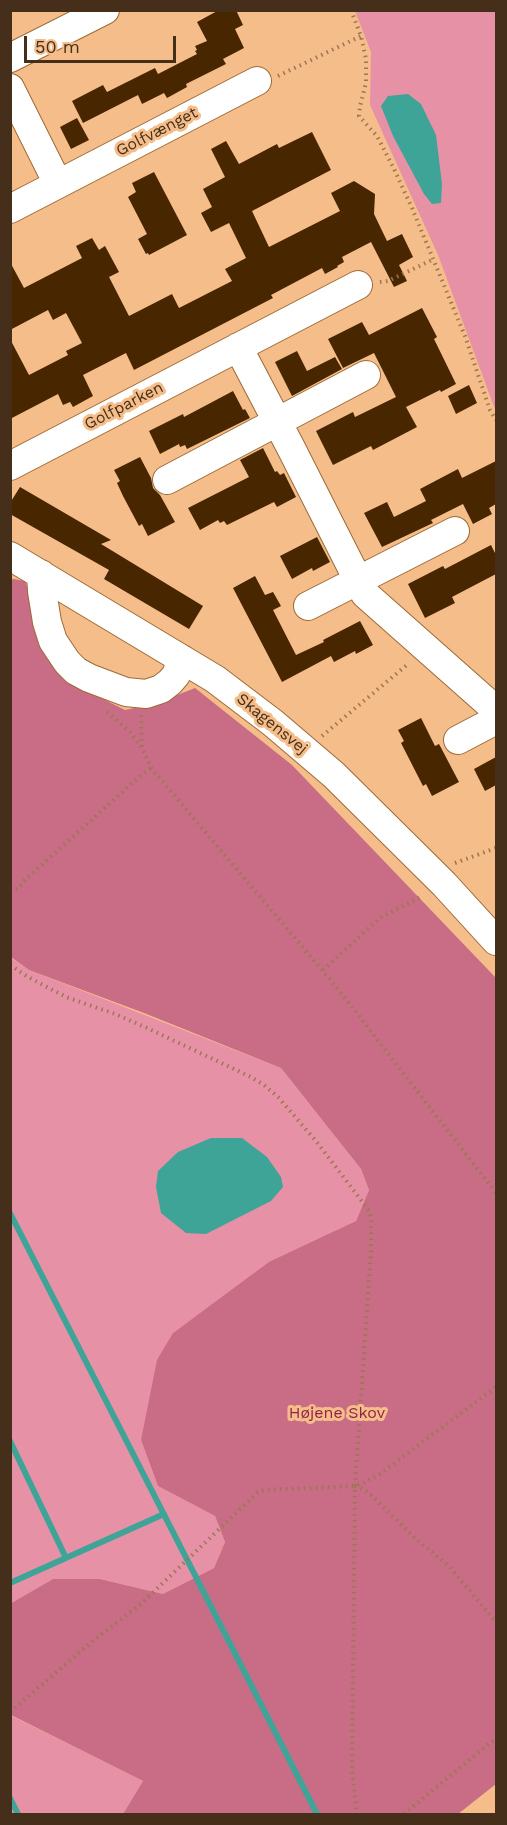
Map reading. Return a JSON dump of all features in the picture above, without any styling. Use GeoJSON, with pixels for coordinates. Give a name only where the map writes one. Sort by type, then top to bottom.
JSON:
{"type":"FeatureCollection","features":[{"type":"Feature","properties":{"kind":"street"},"geometry":{"type":"LineString","coordinates":[[10,58],[105,10]]}},
{"type":"Feature","properties":{"kind":"street","name":"Golfvænget"},"geometry":{"type":"LineString","coordinates":[[10,209],[256,81]]}},
{"type":"Feature","properties":{"kind":"street"},"geometry":{"type":"LineString","coordinates":[[10,88],[58,184]]}},
{"type":"Feature","properties":{"kind":"street","name":"Golfparken"},"geometry":{"type":"LineString","coordinates":[[10,465],[358,285]]}},
{"type":"Feature","properties":{"kind":"street"},"geometry":{"type":"LineString","coordinates":[[238,347],[365,594],[496,710]]}},
{"type":"Feature","properties":{"kind":"street"},"geometry":{"type":"LineString","coordinates":[[167,480],[366,375]]}},
{"type":"Feature","properties":{"kind":"street"},"geometry":{"type":"LineString","coordinates":[[308,606],[455,531]]}},
{"type":"Feature","properties":{"kind":"street","name":"Skagensvej"},"geometry":{"type":"LineString","coordinates":[[10,556],[215,679],[273,723],[334,775],[496,941]]}},
{"type":"Feature","properties":{"kind":"street"},"geometry":{"type":"LineString","coordinates":[[41,574],[47,622],[53,641],[76,671],[126,692],[146,694],[161,689],[170,682],[176,675],[182,659]]}},
{"type":"Feature","properties":{"kind":"street"},"geometry":{"type":"LineString","coordinates":[[458,740],[496,720]]}},
{"type":"Feature","properties":{"kind":"path"},"geometry":{"type":"LineString","coordinates":[[351,10],[361,36],[366,59],[366,83],[360,116],[377,136],[434,259],[465,336],[490,410],[496,420]]}},
{"type":"Feature","properties":{"kind":"path"},"geometry":{"type":"LineString","coordinates":[[256,81],[283,75],[361,36]]}},
{"type":"Feature","properties":{"kind":"path"},"geometry":{"type":"LineString","coordinates":[[358,285],[388,281],[434,259]]}},
{"type":"Feature","properties":{"kind":"path"},"geometry":{"type":"LineString","coordinates":[[305,750],[426,648]]}},
{"type":"Feature","properties":{"kind":"path"},"geometry":{"type":"LineString","coordinates":[[142,748],[142,711],[146,694]]}},
{"type":"Feature","properties":{"kind":"path"},"geometry":{"type":"LineString","coordinates":[[105,710],[130,732],[142,748],[151,768],[323,970],[496,1193]]}},
{"type":"Feature","properties":{"kind":"path"},"geometry":{"type":"LineString","coordinates":[[10,891],[19,888],[74,835],[151,768]]}},
{"type":"Feature","properties":{"kind":"path"},"geometry":{"type":"LineString","coordinates":[[323,970],[380,918],[437,878],[496,848]]}},
{"type":"Feature","properties":{"kind":"path"},"geometry":{"type":"LineString","coordinates":[[10,965],[66,997],[136,1023],[264,1085],[278,1097],[316,1141],[370,1212],[371,1251],[355,1486],[352,1769],[357,1815]]}},
{"type":"Feature","properties":{"kind":"path"},"geometry":{"type":"LineString","coordinates":[[10,1712],[94,1640],[142,1603],[258,1492],[355,1486],[380,1474],[496,1387]]}},
{"type":"Feature","properties":{"kind":"path"},"geometry":{"type":"LineString","coordinates":[[355,1486],[368,1492],[417,1540],[449,1566],[496,1622]]}},
{"type":"Feature","properties":{"kind":"path"},"geometry":{"type":"LineString","coordinates":[[404,1815],[496,1738]]}},
{"type":"Feature","properties":{"kind":"shaded area"},"geometry":{"type":"Polygon","coordinates":[[[355,11],[496,11],[496,412],[438,255],[370,105],[371,52],[355,11]]]}},
{"type":"Feature","properties":{"kind":"shaded area"},"geometry":{"type":"Polygon","coordinates":[[[10,957],[29,970],[281,1068],[361,1169],[369,1190],[356,1221],[269,1263],[173,1333],[141,1440],[158,1486],[215,1516],[225,1542],[214,1568],[163,1594],[100,1579],[53,1579],[11,1604],[10,957]]]}},
{"type":"Feature","properties":{"kind":"shaded area"},"geometry":{"type":"Polygon","coordinates":[[[10,1715],[143,1781],[123,1814],[11,1814],[10,1715]]]}},
{"type":"Feature","properties":{"kind":"green space","name":"Højene Skov"},"geometry":{"type":"Polygon","coordinates":[[[13,579],[25,581],[49,651],[71,683],[125,710],[157,703],[195,688],[292,765],[496,978],[496,1784],[458,1814],[123,1814],[143,1781],[11,1715],[10,1604],[53,1579],[100,1579],[163,1594],[214,1568],[225,1542],[215,1516],[158,1486],[141,1440],[157,1360],[173,1333],[269,1262],[356,1221],[369,1190],[361,1169],[281,1068],[29,970],[11,957],[10,581],[13,579]]]}},
{"type":"Feature","properties":{"kind":"water"},"geometry":{"type":"Polygon","coordinates":[[[408,94],[421,104],[436,135],[442,184],[441,203],[432,204],[424,194],[393,136],[381,106],[388,96],[408,94]]]}},
{"type":"Feature","properties":{"kind":"water"},"geometry":{"type":"Polygon","coordinates":[[[211,1138],[242,1138],[267,1157],[281,1177],[283,1187],[271,1201],[206,1234],[186,1233],[161,1213],[156,1187],[158,1171],[178,1152],[211,1138]]]}},
{"type":"Feature","properties":{"kind":"building"},"geometry":{"type":"Polygon","coordinates":[[[219,10],[236,10],[243,25],[235,29],[244,48],[223,59],[226,64],[186,84],[187,87],[167,98],[164,93],[142,104],[138,95],[83,123],[72,101],[103,85],[107,92],[155,68],[158,74],[197,54],[195,46],[207,41],[197,22],[219,10]]]}},
{"type":"Feature","properties":{"kind":"building"},"geometry":{"type":"Polygon","coordinates":[[[77,118],[89,140],[71,149],[60,127],[77,118]]]}},
{"type":"Feature","properties":{"kind":"building"},"geometry":{"type":"Polygon","coordinates":[[[312,132],[331,170],[252,211],[269,247],[340,211],[331,193],[354,181],[375,194],[374,214],[387,241],[402,234],[413,257],[399,265],[407,281],[394,287],[371,242],[342,257],[344,262],[338,267],[325,274],[322,268],[271,295],[273,298],[134,370],[126,353],[83,375],[93,396],[73,407],[70,402],[63,405],[58,394],[10,419],[10,339],[29,375],[68,355],[66,351],[82,343],[66,313],[53,320],[48,310],[10,330],[10,262],[24,288],[82,258],[76,246],[92,238],[99,250],[105,246],[119,272],[109,277],[129,316],[172,294],[179,308],[232,281],[225,269],[246,258],[229,223],[211,232],[201,213],[212,207],[203,189],[225,177],[211,149],[226,141],[239,164],[277,144],[279,148],[312,132]]]}},
{"type":"Feature","properties":{"kind":"building"},"geometry":{"type":"Polygon","coordinates":[[[154,172],[187,235],[149,255],[146,254],[138,239],[147,234],[128,197],[136,192],[132,183],[154,172]]]}},
{"type":"Feature","properties":{"kind":"building"},"geometry":{"type":"Polygon","coordinates":[[[422,308],[437,337],[434,339],[456,384],[406,407],[417,427],[373,450],[371,446],[333,465],[316,431],[353,412],[355,417],[396,397],[374,353],[343,368],[328,339],[362,322],[369,335],[422,308]]]}},
{"type":"Feature","properties":{"kind":"building"},"geometry":{"type":"Polygon","coordinates":[[[297,351],[307,371],[335,357],[342,369],[292,396],[275,362],[297,351]]]}},
{"type":"Feature","properties":{"kind":"building"},"geometry":{"type":"Polygon","coordinates":[[[469,385],[477,403],[456,414],[448,396],[469,385]]]}},
{"type":"Feature","properties":{"kind":"building"},"geometry":{"type":"Polygon","coordinates":[[[233,391],[250,418],[187,449],[185,445],[180,447],[179,444],[160,454],[149,431],[183,414],[184,417],[233,391]]]}},
{"type":"Feature","properties":{"kind":"building"},"geometry":{"type":"Polygon","coordinates":[[[263,448],[275,472],[277,471],[280,475],[284,473],[296,497],[277,507],[274,502],[227,525],[224,521],[220,523],[218,520],[200,530],[188,508],[249,477],[240,460],[263,448]]]}},
{"type":"Feature","properties":{"kind":"building"},"geometry":{"type":"Polygon","coordinates":[[[140,457],[151,478],[153,488],[160,495],[175,522],[148,536],[142,524],[139,526],[123,496],[117,483],[120,481],[114,470],[140,457]]]}},
{"type":"Feature","properties":{"kind":"building"},"geometry":{"type":"Polygon","coordinates":[[[496,461],[496,504],[489,508],[492,514],[473,524],[463,504],[431,520],[433,523],[382,547],[364,513],[387,502],[394,517],[426,501],[420,489],[458,469],[462,478],[496,461]]]}},
{"type":"Feature","properties":{"kind":"building"},"geometry":{"type":"Polygon","coordinates":[[[20,487],[111,540],[101,544],[203,606],[189,629],[104,579],[109,570],[10,514],[10,503],[20,487]]]}},
{"type":"Feature","properties":{"kind":"building"},"geometry":{"type":"Polygon","coordinates":[[[317,537],[330,562],[313,571],[312,568],[292,579],[280,556],[317,537]]]}},
{"type":"Feature","properties":{"kind":"building"},"geometry":{"type":"Polygon","coordinates":[[[491,545],[496,555],[496,574],[452,597],[455,603],[425,618],[408,584],[443,566],[445,569],[491,545]]]}},
{"type":"Feature","properties":{"kind":"building"},"geometry":{"type":"Polygon","coordinates":[[[255,576],[265,595],[273,592],[281,606],[273,610],[296,655],[360,621],[373,645],[334,662],[331,656],[282,682],[233,588],[255,576]]]}},
{"type":"Feature","properties":{"kind":"building"},"geometry":{"type":"Polygon","coordinates":[[[421,718],[435,746],[439,744],[459,782],[432,796],[426,784],[423,786],[401,743],[404,741],[398,730],[421,718]]]}},
{"type":"Feature","properties":{"kind":"building"},"geometry":{"type":"Polygon","coordinates":[[[496,757],[496,785],[485,791],[474,769],[496,757]]]}},
{"type":"Feature","properties":{"kind":"waterway"},"geometry":{"type":"LineString","coordinates":[[10,1213],[317,1814]]}},
{"type":"Feature","properties":{"kind":"waterway"},"geometry":{"type":"LineString","coordinates":[[10,1441],[66,1558]]}},
{"type":"Feature","properties":{"kind":"waterway"},"geometry":{"type":"LineString","coordinates":[[10,1583],[164,1514]]}},
{"type":"Feature","properties":{"kind":"waterway"},"geometry":{"type":"LineString","coordinates":[[10,1798],[18,1814]]}}]}
